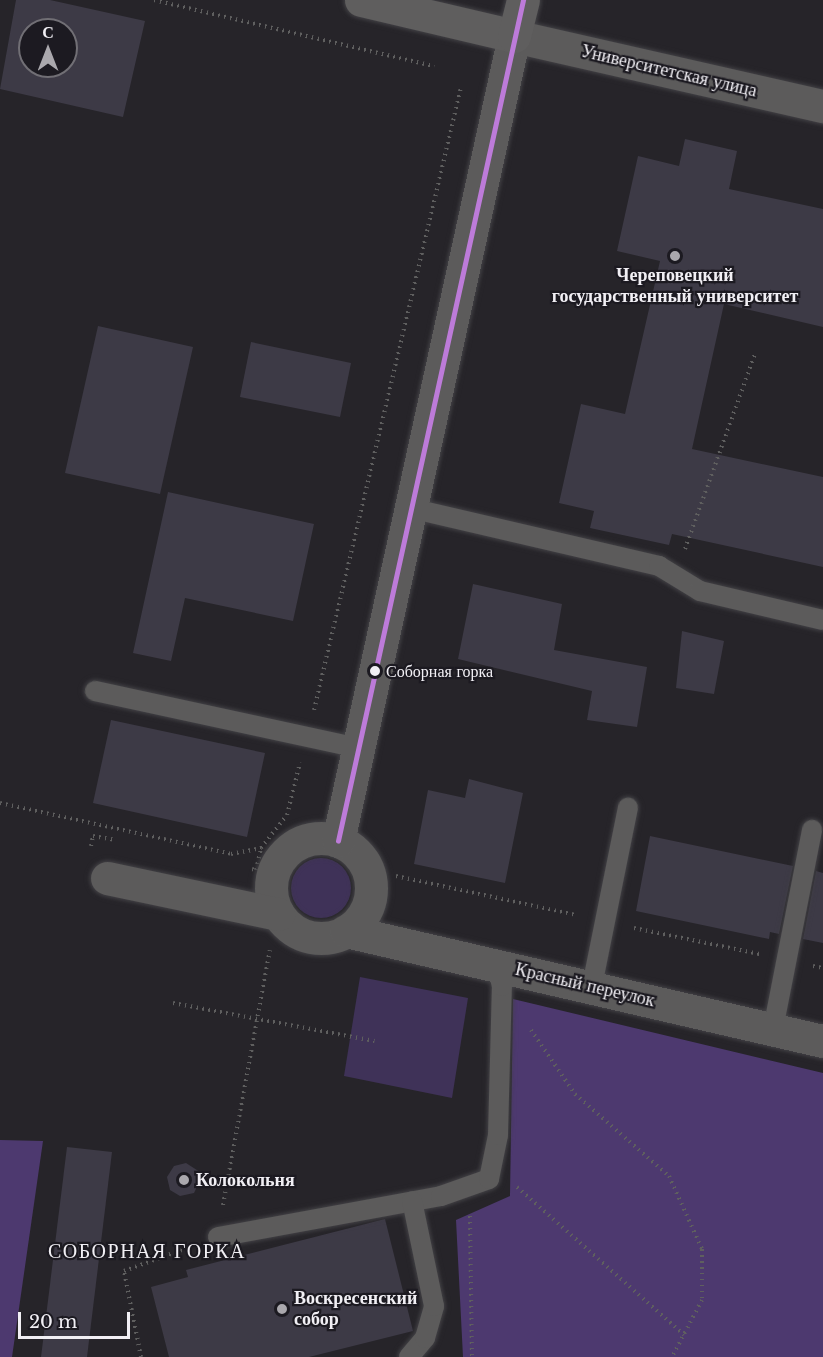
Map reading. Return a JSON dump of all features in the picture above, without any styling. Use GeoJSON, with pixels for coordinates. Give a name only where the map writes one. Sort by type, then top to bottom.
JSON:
{"type":"FeatureCollection","features":[{"type":"Feature","properties":{"kind":"main road"},"geometry":{"type":"LineString","coordinates":[[361,0],[514,36],[523,0]]}},
{"type":"Feature","properties":{"kind":"street","name":"Университетская улица"},"geometry":{"type":"LineString","coordinates":[[514,36],[823,106]]}},
{"type":"Feature","properties":{"kind":"street"},"geometry":{"type":"LineString","coordinates":[[338,841],[514,36]]}},
{"type":"Feature","properties":{"kind":"street"},"geometry":{"type":"LineString","coordinates":[[107,878],[274,930],[293,931],[315,938],[346,932],[357,924],[369,906],[372,884],[365,862],[349,846],[328,837],[305,840],[286,851],[274,870],[272,882],[274,930]]}},
{"type":"Feature","properties":{"kind":"street","name":"Красный переулок"},"geometry":{"type":"LineString","coordinates":[[346,932],[499,975],[592,986],[823,1041]]}},
{"type":"Feature","properties":{"kind":"lane"},"geometry":{"type":"LineString","coordinates":[[410,508],[659,566],[700,591],[823,620]]}},
{"type":"Feature","properties":{"kind":"lane"},"geometry":{"type":"LineString","coordinates":[[95,691],[358,748]]}},
{"type":"Feature","properties":{"kind":"lane"},"geometry":{"type":"LineString","coordinates":[[592,986],[628,808]]}},
{"type":"Feature","properties":{"kind":"lane"},"geometry":{"type":"LineString","coordinates":[[773,1029],[812,830]]}},
{"type":"Feature","properties":{"kind":"lane"},"geometry":{"type":"LineString","coordinates":[[218,1237],[412,1201],[470,1188],[489,1179],[498,1135],[499,975]]}},
{"type":"Feature","properties":{"kind":"lane"},"geometry":{"type":"LineString","coordinates":[[409,1357],[425,1338],[434,1306],[412,1201]]}},
{"type":"Feature","properties":{"kind":"path"},"geometry":{"type":"LineString","coordinates":[[154,0],[434,66]]}},
{"type":"Feature","properties":{"kind":"path"},"geometry":{"type":"LineString","coordinates":[[245,867],[256,870],[261,848],[287,815],[461,87]]}},
{"type":"Feature","properties":{"kind":"path"},"geometry":{"type":"LineString","coordinates":[[675,576],[754,354]]}},
{"type":"Feature","properties":{"kind":"path"},"geometry":{"type":"LineString","coordinates":[[0,802],[231,855],[261,848]]}},
{"type":"Feature","properties":{"kind":"path"},"geometry":{"type":"LineString","coordinates":[[90,850],[93,836],[128,843]]}},
{"type":"Feature","properties":{"kind":"path"},"geometry":{"type":"LineString","coordinates":[[141,1357],[124,1271],[218,1237],[274,930]]}},
{"type":"Feature","properties":{"kind":"path"},"geometry":{"type":"LineString","coordinates":[[499,975],[574,1094],[669,1176],[702,1249],[702,1300],[672,1357]]}},
{"type":"Feature","properties":{"kind":"path"},"geometry":{"type":"LineString","coordinates":[[173,1003],[374,1041]]}},
{"type":"Feature","properties":{"kind":"path"},"geometry":{"type":"LineString","coordinates":[[492,1164],[684,1335]]}},
{"type":"Feature","properties":{"kind":"path"},"geometry":{"type":"LineString","coordinates":[[470,1188],[472,1357]]}},
{"type":"Feature","properties":{"kind":"shaded area"},"geometry":{"type":"Polygon","coordinates":[[[321,858],[338,863],[346,871],[351,888],[346,905],[338,913],[321,918],[304,913],[296,905],[291,888],[296,871],[304,863],[321,858]]]}},
{"type":"Feature","properties":{"kind":"shaded area"},"geometry":{"type":"Polygon","coordinates":[[[360,977],[468,998],[452,1098],[344,1076],[360,977]]]}},
{"type":"Feature","properties":{"kind":"shaded area"},"geometry":{"type":"Polygon","coordinates":[[[513,999],[823,1073],[823,1357],[463,1357],[456,1220],[510,1196],[513,999]]]}},
{"type":"Feature","properties":{"kind":"shaded area"},"geometry":{"type":"Polygon","coordinates":[[[0,1140],[43,1141],[12,1357],[0,1357],[0,1140]]]}},
{"type":"Feature","properties":{"kind":"building"},"geometry":{"type":"Polygon","coordinates":[[[16,0],[50,0],[145,21],[123,117],[0,89],[16,0]]]}},
{"type":"Feature","properties":{"kind":"building"},"geometry":{"type":"Polygon","coordinates":[[[685,139],[737,151],[729,189],[823,209],[823,327],[724,304],[692,449],[823,477],[823,567],[672,534],[669,545],[590,528],[594,511],[559,503],[581,404],[625,414],[660,261],[617,251],[638,156],[679,166],[685,139]]]}},
{"type":"Feature","properties":{"kind":"building"},"geometry":{"type":"Polygon","coordinates":[[[98,326],[193,347],[160,494],[65,473],[98,326]]]}},
{"type":"Feature","properties":{"kind":"building"},"geometry":{"type":"Polygon","coordinates":[[[251,342],[351,363],[340,417],[240,397],[251,342]]]}},
{"type":"Feature","properties":{"kind":"building"},"geometry":{"type":"Polygon","coordinates":[[[168,492],[314,524],[293,621],[185,598],[171,661],[133,653],[168,492]]]}},
{"type":"Feature","properties":{"kind":"building"},"geometry":{"type":"Polygon","coordinates":[[[473,584],[562,604],[554,650],[647,667],[637,727],[587,720],[592,691],[458,659],[473,584]]]}},
{"type":"Feature","properties":{"kind":"building"},"geometry":{"type":"Polygon","coordinates":[[[682,631],[724,641],[714,694],[676,688],[682,631]]]}},
{"type":"Feature","properties":{"kind":"building"},"geometry":{"type":"Polygon","coordinates":[[[111,720],[265,753],[247,837],[93,803],[111,720]]]}},
{"type":"Feature","properties":{"kind":"building"},"geometry":{"type":"Polygon","coordinates":[[[469,779],[523,793],[505,883],[414,864],[428,790],[465,798],[469,779]]]}},
{"type":"Feature","properties":{"kind":"building"},"geometry":{"type":"Polygon","coordinates":[[[650,836],[793,866],[779,934],[770,932],[769,939],[636,911],[650,836]]]}},
{"type":"Feature","properties":{"kind":"building"},"geometry":{"type":"Polygon","coordinates":[[[816,871],[823,873],[823,943],[803,939],[816,871]]]}},
{"type":"Feature","properties":{"kind":"building"},"geometry":{"type":"Polygon","coordinates":[[[67,1147],[112,1152],[87,1357],[41,1357],[67,1147]]]}},
{"type":"Feature","properties":{"kind":"building","name":"Колокольня"},"geometry":{"type":"Polygon","coordinates":[[[186,1163],[203,1174],[194,1193],[180,1196],[170,1190],[167,1177],[174,1166],[186,1163]]]}},
{"type":"Feature","properties":{"kind":"building","name":"Воскресенский собор"},"geometry":{"type":"Polygon","coordinates":[[[385,1219],[413,1331],[309,1357],[169,1357],[151,1287],[188,1277],[186,1270],[385,1219]]]}},
{"type":"Feature","properties":{"kind":"transit line"},"geometry":{"type":"LineString","coordinates":[[338,841],[523,0]]}},
{"type":"Feature","properties":{"kind":"place","name":"Череповецкий государственный университет"},"geometry":{"type":"Point","coordinates":[675,256]}},
{"type":"Feature","properties":{"kind":"place","name":"Соборная горка"},"geometry":{"type":"Point","coordinates":[375,671]}},
{"type":"Feature","properties":{"kind":"place","name":"Колокольня"},"geometry":{"type":"Point","coordinates":[184,1180]}},
{"type":"Feature","properties":{"kind":"place","name":"Воскресенский собор"},"geometry":{"type":"Point","coordinates":[282,1309]}},
{"type":"Feature","properties":{"kind":"district","name":"СОБОРНАЯ ГОРКА"},"geometry":{"type":"Point","coordinates":[147,1251]}}]}
